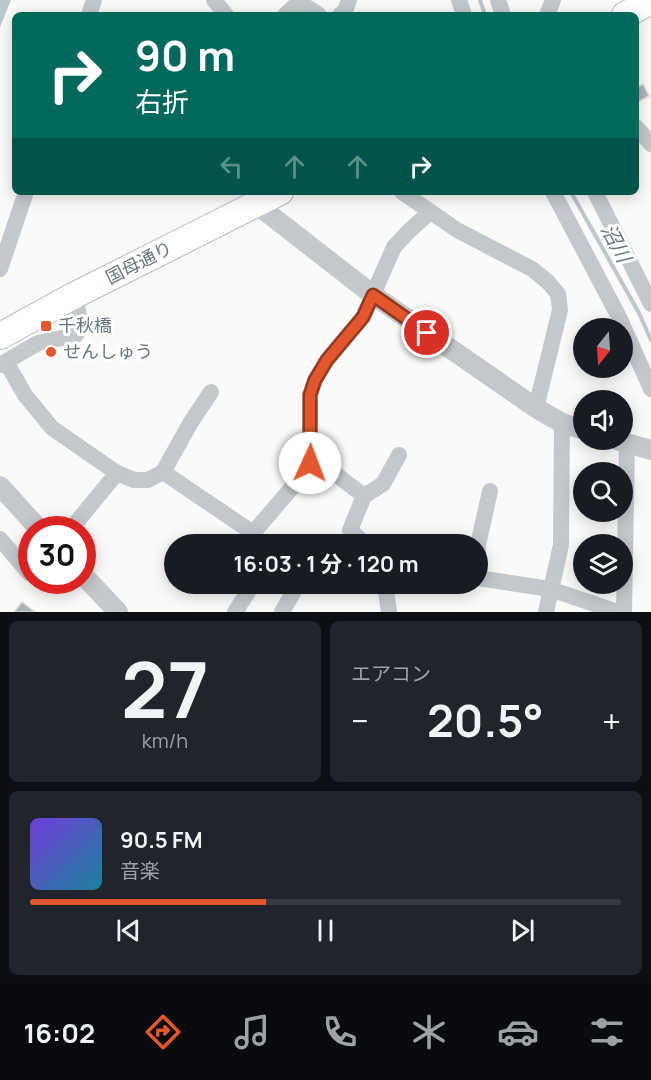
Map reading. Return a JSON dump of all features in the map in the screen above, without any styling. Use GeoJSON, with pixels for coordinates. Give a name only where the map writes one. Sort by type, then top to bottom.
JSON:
{"type":"FeatureCollection","features":[{"type":"Feature","properties":{"kind":"main road"},"geometry":{"type":"LineString","coordinates":[[631,12],[651,2]]}},
{"type":"Feature","properties":{"kind":"main road","name":"国母通り"},"geometry":{"type":"LineString","coordinates":[[0,336],[75,295],[274,195]]}},
{"type":"Feature","properties":{"kind":"street"},"geometry":{"type":"LineString","coordinates":[[214,0],[224,12]]}},
{"type":"Feature","properties":{"kind":"street"},"geometry":{"type":"LineString","coordinates":[[288,12],[299,2],[314,12]]}},
{"type":"Feature","properties":{"kind":"street"},"geometry":{"type":"LineString","coordinates":[[639,130],[651,144]]}},
{"type":"Feature","properties":{"kind":"street"},"geometry":{"type":"LineString","coordinates":[[0,269],[25,195]]}},
{"type":"Feature","properties":{"kind":"street"},"geometry":{"type":"LineString","coordinates":[[406,195],[457,230],[531,269],[548,282],[558,294],[560,310],[537,408]]}},
{"type":"Feature","properties":{"kind":"street"},"geometry":{"type":"LineString","coordinates":[[555,195],[619,317],[651,389]]}},
{"type":"Feature","properties":{"kind":"street"},"geometry":{"type":"LineString","coordinates":[[597,195],[644,276],[651,304]]}},
{"type":"Feature","properties":{"kind":"street"},"geometry":{"type":"LineString","coordinates":[[256,204],[373,295],[537,408],[562,423],[573,426]]}},
{"type":"Feature","properties":{"kind":"street"},"geometry":{"type":"LineString","coordinates":[[260,534],[302,476],[312,456],[315,446],[310,433],[310,395],[315,380],[327,360],[363,317],[394,248],[408,231],[430,212]]}},
{"type":"Feature","properties":{"kind":"street"},"geometry":{"type":"LineString","coordinates":[[75,295],[81,326],[76,335],[38,343],[3,364],[52,428],[117,473],[134,480],[148,480],[163,472],[211,392]]}},
{"type":"Feature","properties":{"kind":"street"},"geometry":{"type":"LineString","coordinates":[[546,612],[549,589],[561,545],[562,423]]}},
{"type":"Feature","properties":{"kind":"street"},"geometry":{"type":"LineString","coordinates":[[633,445],[651,450]]}},
{"type":"Feature","properties":{"kind":"street"},"geometry":{"type":"LineString","coordinates":[[621,450],[624,612]]}},
{"type":"Feature","properties":{"kind":"street"},"geometry":{"type":"LineString","coordinates":[[353,534],[350,531],[364,496],[383,484],[399,455]]}},
{"type":"Feature","properties":{"kind":"street"},"geometry":{"type":"LineString","coordinates":[[312,456],[364,496]]}},
{"type":"Feature","properties":{"kind":"street"},"geometry":{"type":"LineString","coordinates":[[163,472],[249,534]]}},
{"type":"Feature","properties":{"kind":"street"},"geometry":{"type":"LineString","coordinates":[[82,516],[117,473]]}},
{"type":"Feature","properties":{"kind":"street"},"geometry":{"type":"LineString","coordinates":[[0,486],[27,516]]}},
{"type":"Feature","properties":{"kind":"street"},"geometry":{"type":"LineString","coordinates":[[490,491],[478,545],[478,578],[549,589],[618,612]]}},
{"type":"Feature","properties":{"kind":"street"},"geometry":{"type":"LineString","coordinates":[[0,538],[18,559]]}},
{"type":"Feature","properties":{"kind":"street"},"geometry":{"type":"LineString","coordinates":[[96,589],[118,612]]}},
{"type":"Feature","properties":{"kind":"street"},"geometry":{"type":"LineString","coordinates":[[235,612],[247,594]]}},
{"type":"Feature","properties":{"kind":"street"},"geometry":{"type":"LineString","coordinates":[[282,612],[292,594]]}},
{"type":"Feature","properties":{"kind":"street"},"geometry":{"type":"LineString","coordinates":[[386,594],[389,612]]}},
{"type":"Feature","properties":{"kind":"shaded area"},"geometry":{"type":"Polygon","coordinates":[[[0,0],[11,0],[0,27],[0,0]]]}},
{"type":"Feature","properties":{"kind":"building"},"geometry":{"type":"Polygon","coordinates":[[[643,84],[649,96],[639,101],[639,86],[643,84]]]}},
{"type":"Feature","properties":{"kind":"building"},"geometry":{"type":"Polygon","coordinates":[[[22,602],[35,612],[14,612],[22,602]]]}},
{"type":"Feature","properties":{"kind":"waterway","name":"沼川"},"geometry":{"type":"LineString","coordinates":[[480,0],[484,12]]}},
{"type":"Feature","properties":{"kind":"waterway","name":"沼川"},"geometry":{"type":"LineString","coordinates":[[573,195],[639,313],[651,340]]}},
{"type":"Feature","properties":{"kind":"place","name":"千秋橋"},"geometry":{"type":"Point","coordinates":[46,326]}},
{"type":"Feature","properties":{"kind":"place","name":"せんしゅう"},"geometry":{"type":"Point","coordinates":[51,352]}},
{"type":"Feature","properties":{"kind":"route"},"geometry":{"type":"LineString","coordinates":[[310,463],[315,446],[310,433],[310,395],[315,380],[327,360],[363,317],[373,295],[427,333]]}}]}
